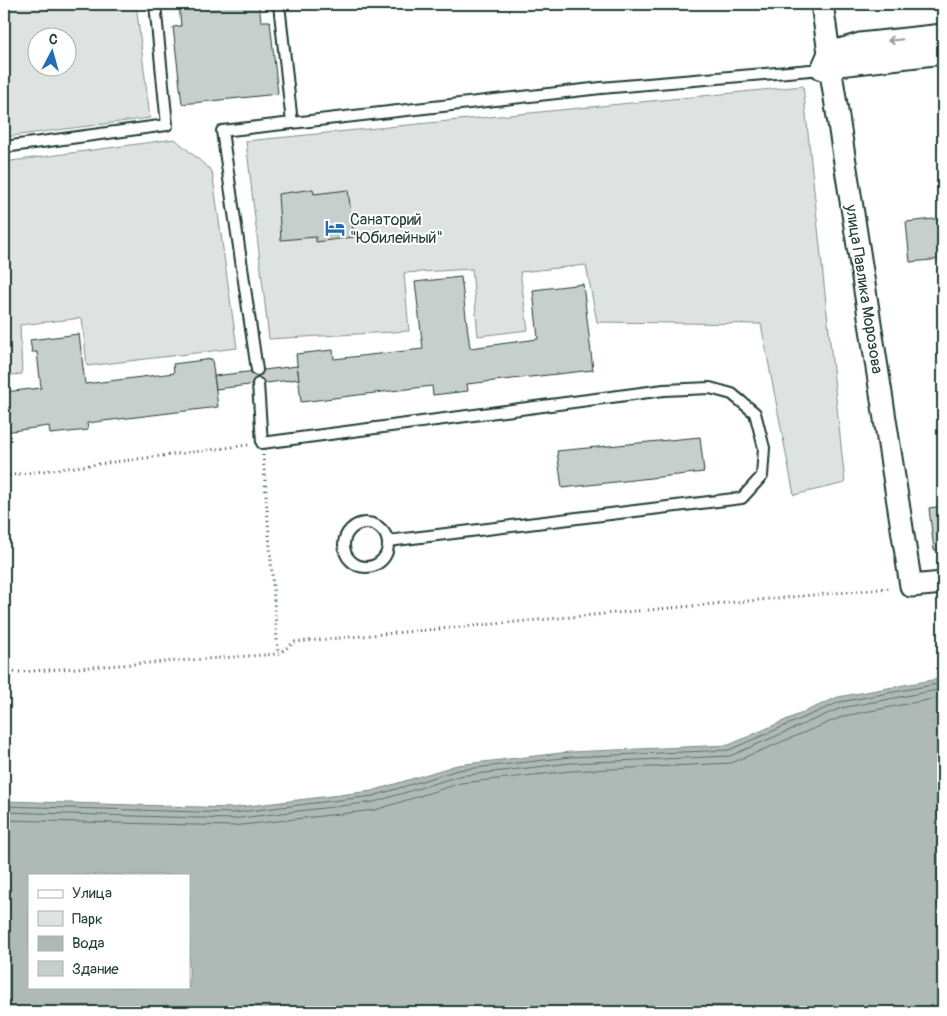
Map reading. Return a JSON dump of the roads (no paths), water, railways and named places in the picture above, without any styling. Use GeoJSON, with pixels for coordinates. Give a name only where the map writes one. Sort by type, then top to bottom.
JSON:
{"type":"FeatureCollection","features":[{"type":"Feature","properties":{"kind":"street","name":"улица Павлика Морозова"},"geometry":{"type":"LineString","coordinates":[[822,4],[827,62],[911,586],[943,583]]}},
{"type":"Feature","properties":{"kind":"street"},"geometry":{"type":"LineString","coordinates":[[827,62],[860,44],[943,34]]}},
{"type":"Feature","properties":{"kind":"street"},"geometry":{"type":"LineString","coordinates":[[827,62],[943,53]]}},
{"type":"Feature","properties":{"kind":"lane"},"geometry":{"type":"LineString","coordinates":[[4,147],[168,125],[155,4]]}},
{"type":"Feature","properties":{"kind":"lane"},"geometry":{"type":"LineString","coordinates":[[279,4],[292,123]]}},
{"type":"Feature","properties":{"kind":"lane"},"geometry":{"type":"LineString","coordinates":[[257,370],[222,131],[827,62]]}},
{"type":"Feature","properties":{"kind":"lane"},"geometry":{"type":"LineString","coordinates":[[258,384],[262,443],[664,390],[710,388],[732,394],[755,413],[764,448],[762,476],[742,498],[388,541]]}},
{"type":"Feature","properties":{"kind":"lane"},"geometry":{"type":"LineString","coordinates":[[360,523],[375,524],[382,529],[388,541],[388,548],[382,560],[370,566],[356,565],[350,561],[344,547],[344,539],[347,532],[353,526],[360,523]]}},
{"type":"Feature","properties":{"kind":"water"},"geometry":{"type":"Polygon","coordinates":[[[943,678],[943,1012],[4,1012],[4,801],[232,808],[372,791],[457,765],[570,752],[729,745],[838,697],[943,678]]]}},
{"type":"Feature","properties":{"kind":"place","name":"Санаторий \"Юбилейный\""},"geometry":{"type":"Point","coordinates":[335,228]}}]}
